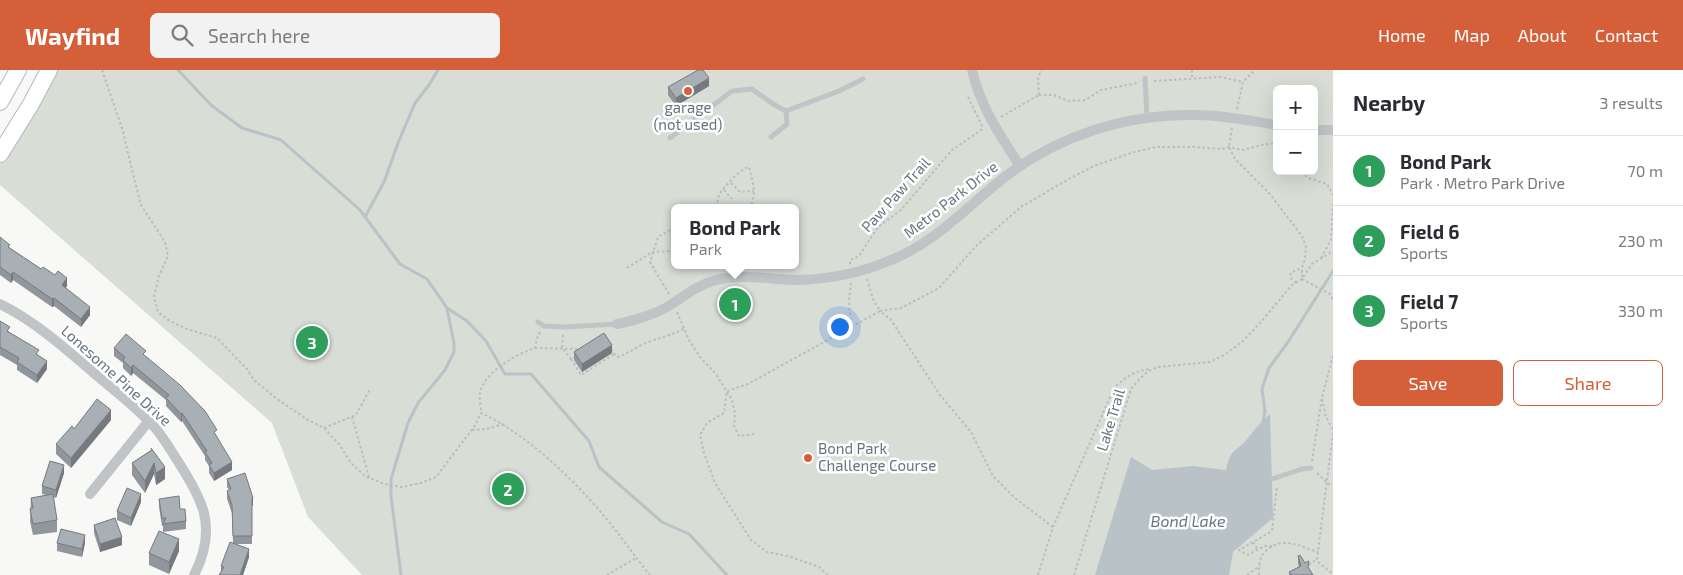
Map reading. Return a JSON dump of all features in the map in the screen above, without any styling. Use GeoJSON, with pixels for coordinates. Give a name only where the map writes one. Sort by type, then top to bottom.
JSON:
{"type":"FeatureCollection","features":[{"type":"Feature","properties":{"kind":"main road"},"geometry":{"type":"LineString","coordinates":[[0,102],[18,70]]}},
{"type":"Feature","properties":{"kind":"main road"},"geometry":{"type":"LineString","coordinates":[[0,154],[32,104],[49,70]]}},
{"type":"Feature","properties":{"kind":"street"},"geometry":{"type":"LineString","coordinates":[[972,70],[980,99],[1020,166]]}},
{"type":"Feature","properties":{"kind":"street","name":"Metro Park Drive"},"geometry":{"type":"LineString","coordinates":[[617,324],[642,319],[668,306],[691,289],[716,280],[737,276],[801,280],[851,278],[913,250],[1020,166],[1050,148],[1090,131],[1147,117],[1173,115],[1200,115],[1273,124]]}},
{"type":"Feature","properties":{"kind":"street"},"geometry":{"type":"LineString","coordinates":[[1318,130],[1333,130]]}},
{"type":"Feature","properties":{"kind":"street","name":"Lonesome Pine Drive"},"geometry":{"type":"LineString","coordinates":[[0,304],[37,325],[65,348],[148,422],[165,442],[191,482],[203,511],[206,530],[205,544],[194,575]]}},
{"type":"Feature","properties":{"kind":"street"},"geometry":{"type":"LineString","coordinates":[[90,494],[148,422]]}},
{"type":"Feature","properties":{"kind":"lane"},"geometry":{"type":"LineString","coordinates":[[1145,78],[1147,117]]}},
{"type":"Feature","properties":{"kind":"lane"},"geometry":{"type":"LineString","coordinates":[[670,138],[732,91],[752,89],[786,111],[863,79]]}},
{"type":"Feature","properties":{"kind":"lane"},"geometry":{"type":"LineString","coordinates":[[771,137],[787,124],[786,111]]}},
{"type":"Feature","properties":{"kind":"lane"},"geometry":{"type":"LineString","coordinates":[[538,322],[544,326],[564,327],[617,324]]}},
{"type":"Feature","properties":{"kind":"lane"},"geometry":{"type":"LineString","coordinates":[[1274,480],[1302,469],[1311,468]]}},
{"type":"Feature","properties":{"kind":"path"},"geometry":{"type":"LineString","coordinates":[[102,70],[123,131],[141,205],[165,242],[168,256],[154,297],[158,312],[170,321],[216,338],[247,369],[254,380],[300,415],[324,428],[339,444],[351,463],[368,477],[384,484],[402,487],[421,483],[436,477],[472,430],[481,413],[480,392],[485,380],[495,370],[524,352],[536,348],[580,349]]}},
{"type":"Feature","properties":{"kind":"path","name":"Paw Paw Trail"},"geometry":{"type":"LineString","coordinates":[[851,278],[850,260],[859,256],[878,228],[901,210],[952,150],[992,122],[1038,95],[1038,79],[1041,70]]}},
{"type":"Feature","properties":{"kind":"path"},"geometry":{"type":"LineString","coordinates":[[1192,70],[1192,78]]}},
{"type":"Feature","properties":{"kind":"path"},"geometry":{"type":"LineString","coordinates":[[1254,70],[1243,82],[1229,147],[1235,158],[1269,193],[1302,236],[1306,247],[1302,279]]}},
{"type":"Feature","properties":{"kind":"path"},"geometry":{"type":"LineString","coordinates":[[727,391],[748,384],[880,311],[901,308],[939,288],[976,246],[1021,207],[1094,166],[1134,152],[1156,147],[1221,149],[1229,147],[1244,150],[1273,144]]}},
{"type":"Feature","properties":{"kind":"path"},"geometry":{"type":"LineString","coordinates":[[716,204],[719,194],[740,171],[749,167],[754,191],[752,204]]}},
{"type":"Feature","properties":{"kind":"path"},"geometry":{"type":"LineString","coordinates":[[1305,175],[1308,178],[1327,184],[1333,195]]}},
{"type":"Feature","properties":{"kind":"path"},"geometry":{"type":"LineString","coordinates":[[730,182],[740,192],[754,191]]}},
{"type":"Feature","properties":{"kind":"path"},"geometry":{"type":"LineString","coordinates":[[724,190],[732,199]]}},
{"type":"Feature","properties":{"kind":"path"},"geometry":{"type":"LineString","coordinates":[[1321,258],[1331,240],[1333,203]]}},
{"type":"Feature","properties":{"kind":"path"},"geometry":{"type":"LineString","coordinates":[[671,229],[658,237],[650,262],[700,357],[716,374],[732,400],[735,414],[734,426],[739,436],[755,434]]}},
{"type":"Feature","properties":{"kind":"path"},"geometry":{"type":"LineString","coordinates":[[627,268],[653,252],[671,251]]}},
{"type":"Feature","properties":{"kind":"path"},"geometry":{"type":"LineString","coordinates":[[1038,575],[1053,527],[1114,388],[1124,378],[1137,371],[1158,366],[1210,362],[1218,359],[1242,342],[1292,285],[1302,279],[1312,264],[1333,251]]}},
{"type":"Feature","properties":{"kind":"path"},"geometry":{"type":"LineString","coordinates":[[1296,283],[1290,277],[1291,273],[1298,269],[1303,274]]}},
{"type":"Feature","properties":{"kind":"path"},"geometry":{"type":"LineString","coordinates":[[851,278],[849,302],[851,327]]}},
{"type":"Feature","properties":{"kind":"path"},"geometry":{"type":"LineString","coordinates":[[867,278],[873,299],[880,311],[891,320],[940,395],[971,432],[993,476],[1015,498],[1053,527]]}},
{"type":"Feature","properties":{"kind":"path"},"geometry":{"type":"LineString","coordinates":[[1302,279],[1328,293],[1333,300]]}},
{"type":"Feature","properties":{"kind":"path"},"geometry":{"type":"LineString","coordinates":[[536,348],[537,338],[544,326]]}},
{"type":"Feature","properties":{"kind":"path"},"geometry":{"type":"LineString","coordinates":[[564,327],[562,348],[581,375],[615,354]]}},
{"type":"Feature","properties":{"kind":"path"},"geometry":{"type":"LineString","coordinates":[[609,346],[617,357],[644,343],[667,337],[684,329]]}},
{"type":"Feature","properties":{"kind":"path"},"geometry":{"type":"LineString","coordinates":[[571,359],[585,349]]}},
{"type":"Feature","properties":{"kind":"path"},"geometry":{"type":"LineString","coordinates":[[1330,485],[1311,468],[1322,397],[1333,356]]}},
{"type":"Feature","properties":{"kind":"path","name":"Lake Trail"},"geometry":{"type":"LineString","coordinates":[[1074,575],[1131,389],[1152,368]]}},
{"type":"Feature","properties":{"kind":"path"},"geometry":{"type":"LineString","coordinates":[[324,428],[356,415],[370,388]]}},
{"type":"Feature","properties":{"kind":"path"},"geometry":{"type":"LineString","coordinates":[[727,391],[724,413],[707,423],[700,434],[704,454],[715,483],[751,540],[767,552],[791,557],[819,567],[828,575]]}},
{"type":"Feature","properties":{"kind":"path"},"geometry":{"type":"LineString","coordinates":[[1322,397],[1326,417],[1333,430]]}},
{"type":"Feature","properties":{"kind":"path"},"geometry":{"type":"LineString","coordinates":[[481,413],[503,424],[534,446],[569,478],[616,531],[650,575]]}},
{"type":"Feature","properties":{"kind":"path"},"geometry":{"type":"LineString","coordinates":[[352,417],[368,477]]}},
{"type":"Feature","properties":{"kind":"path"},"geometry":{"type":"LineString","coordinates":[[472,430],[487,429],[503,424]]}},
{"type":"Feature","properties":{"kind":"path"},"geometry":{"type":"LineString","coordinates":[[1333,433],[1317,559],[1319,563],[1333,574]]}},
{"type":"Feature","properties":{"kind":"path"},"geometry":{"type":"LineString","coordinates":[[1274,480],[1272,530],[1239,550],[1248,555],[1265,546],[1285,542],[1318,552]]}},
{"type":"Feature","properties":{"kind":"path"},"geometry":{"type":"LineString","coordinates":[[1253,542],[1258,550]]}},
{"type":"Feature","properties":{"kind":"path"},"geometry":{"type":"LineString","coordinates":[[1259,575],[1262,555],[1272,546]]}},
{"type":"Feature","properties":{"kind":"path"},"geometry":{"type":"LineString","coordinates":[[607,575],[636,558]]}},
{"type":"Feature","properties":{"kind":"path"},"geometry":{"type":"LineString","coordinates":[[1305,569],[1317,559]]}},
{"type":"Feature","properties":{"kind":"path"},"geometry":{"type":"LineString","coordinates":[[1247,575],[1260,566]]}},
{"type":"Feature","properties":{"kind":"shaded area"},"geometry":{"type":"Polygon","coordinates":[[[52,70],[1333,70],[1333,575],[362,575],[308,517],[272,423],[0,185],[0,164],[52,70]]]}},
{"type":"Feature","properties":{"kind":"water","name":"Bond Lake"},"geometry":{"type":"Polygon","coordinates":[[[1270,414],[1273,518],[1233,552],[1229,575],[1095,575],[1131,457],[1152,470],[1193,466],[1226,470],[1232,454],[1270,414]]]}},
{"type":"Feature","properties":{"kind":"building"},"geometry":{"type":"Polygon","coordinates":[[[698,70],[703,70],[709,78],[676,98],[668,87],[698,70]]]}},
{"type":"Feature","properties":{"kind":"building"},"geometry":{"type":"Polygon","coordinates":[[[0,237],[10,245],[8,247],[41,269],[43,267],[55,275],[58,271],[67,278],[62,285],[90,307],[81,319],[54,298],[52,299],[13,272],[11,275],[0,267],[0,237]]]}},
{"type":"Feature","properties":{"kind":"building"},"geometry":{"type":"Polygon","coordinates":[[[0,321],[10,327],[7,331],[39,350],[36,354],[47,361],[37,375],[17,362],[19,358],[0,347],[0,321]]]}},
{"type":"Feature","properties":{"kind":"building"},"geometry":{"type":"Polygon","coordinates":[[[604,333],[612,345],[582,364],[574,352],[604,333]]]}},
{"type":"Feature","properties":{"kind":"building"},"geometry":{"type":"Polygon","coordinates":[[[126,334],[146,351],[143,354],[180,385],[205,411],[217,430],[214,432],[232,462],[214,473],[209,465],[212,463],[205,452],[207,451],[182,413],[166,398],[169,395],[133,365],[131,368],[123,360],[125,357],[114,348],[126,334]]]}},
{"type":"Feature","properties":{"kind":"building"},"geometry":{"type":"Polygon","coordinates":[[[97,399],[111,410],[71,458],[56,444],[72,426],[74,429],[97,399]]]}},
{"type":"Feature","properties":{"kind":"building"},"geometry":{"type":"Polygon","coordinates":[[[151,448],[165,467],[156,473],[154,463],[145,481],[132,463],[152,450],[151,448]]]}},
{"type":"Feature","properties":{"kind":"building"},"geometry":{"type":"Polygon","coordinates":[[[50,461],[64,465],[56,490],[42,486],[50,461]]]}},
{"type":"Feature","properties":{"kind":"building"},"geometry":{"type":"Polygon","coordinates":[[[245,473],[253,498],[252,536],[233,536],[232,505],[227,491],[231,489],[227,479],[245,473]]]}},
{"type":"Feature","properties":{"kind":"building"},"geometry":{"type":"Polygon","coordinates":[[[127,488],[141,494],[131,518],[117,511],[127,488]]]}},
{"type":"Feature","properties":{"kind":"building"},"geometry":{"type":"Polygon","coordinates":[[[53,494],[57,520],[33,524],[30,509],[33,508],[31,498],[53,494]]]}},
{"type":"Feature","properties":{"kind":"building"},"geometry":{"type":"Polygon","coordinates":[[[179,496],[180,509],[185,509],[186,521],[163,524],[166,518],[162,518],[159,499],[179,496]]]}},
{"type":"Feature","properties":{"kind":"building"},"geometry":{"type":"Polygon","coordinates":[[[115,518],[122,537],[100,544],[94,525],[115,518]]]}},
{"type":"Feature","properties":{"kind":"building"},"geometry":{"type":"Polygon","coordinates":[[[61,529],[85,535],[82,549],[57,543],[61,529]]]}},
{"type":"Feature","properties":{"kind":"building"},"geometry":{"type":"Polygon","coordinates":[[[159,531],[179,539],[169,562],[149,553],[159,531]]]}},
{"type":"Feature","properties":{"kind":"building"},"geometry":{"type":"Polygon","coordinates":[[[230,542],[249,549],[240,575],[219,575],[224,567],[221,566],[230,542]]]}},
{"type":"Feature","properties":{"kind":"building"},"geometry":{"type":"Polygon","coordinates":[[[1300,555],[1305,563],[1309,561],[1308,567],[1313,575],[1292,575],[1289,572],[1301,566],[1298,556],[1300,555]]]}},
{"type":"Feature","properties":{"kind":"waterway"},"geometry":{"type":"LineString","coordinates":[[178,70],[211,105],[242,128],[281,140],[360,210],[400,264],[427,279],[447,308],[467,321],[486,341],[505,374],[531,374],[589,441],[599,467],[662,522],[689,534],[727,575]]}},
{"type":"Feature","properties":{"kind":"waterway"},"geometry":{"type":"LineString","coordinates":[[365,217],[384,182],[415,103],[438,70]]}},
{"type":"Feature","properties":{"kind":"waterway"},"geometry":{"type":"LineString","coordinates":[[1263,423],[1265,411],[1262,389],[1269,368],[1288,342],[1333,271]]}},
{"type":"Feature","properties":{"kind":"waterway"},"geometry":{"type":"LineString","coordinates":[[401,575],[391,496],[391,479],[408,423],[418,403],[445,370],[454,352],[447,309]]}},
{"type":"Feature","properties":{"kind":"place","name":"garage (not used)"},"geometry":{"type":"Point","coordinates":[688,91]}},
{"type":"Feature","properties":{"kind":"place","name":"Bond Park"},"geometry":{"type":"Point","coordinates":[735,304]}},
{"type":"Feature","properties":{"kind":"place","name":"Field 7"},"geometry":{"type":"Point","coordinates":[312,342]}},
{"type":"Feature","properties":{"kind":"place","name":"Bond Park Challenge Course"},"geometry":{"type":"Point","coordinates":[808,458]}},
{"type":"Feature","properties":{"kind":"place","name":"Field 6"},"geometry":{"type":"Point","coordinates":[508,489]}}]}
